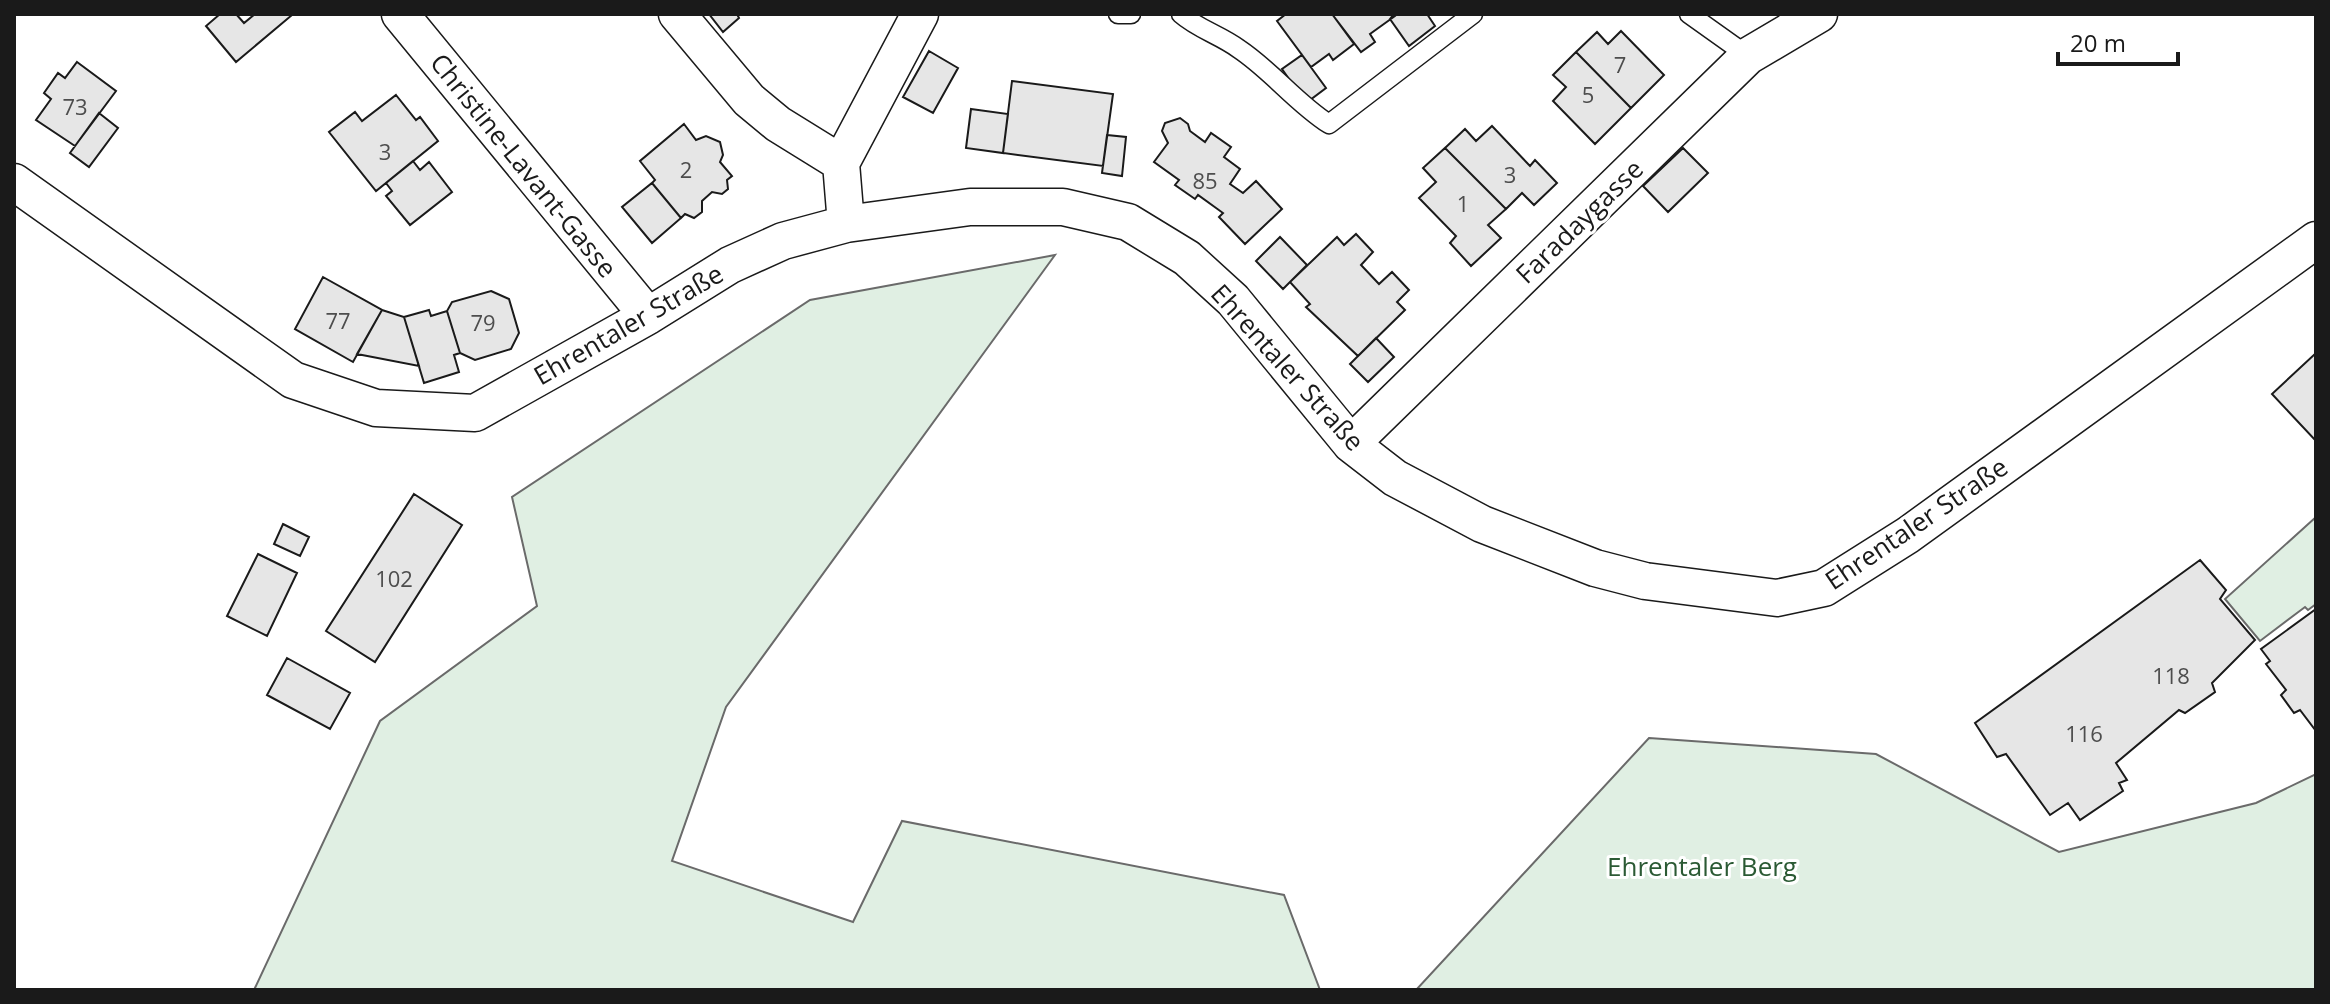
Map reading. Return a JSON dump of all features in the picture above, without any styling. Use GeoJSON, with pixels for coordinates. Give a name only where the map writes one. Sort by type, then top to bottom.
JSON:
{"type":"FeatureCollection","features":[{"type":"Feature","properties":{"kind":"street","name":"Christine-Lavant-Gasse"},"geometry":{"type":"LineString","coordinates":[[400,14],[648,316]]}},
{"type":"Feature","properties":{"kind":"street"},"geometry":{"type":"LineString","coordinates":[[677,14],[749,100],[778,124],[841,163]]}},
{"type":"Feature","properties":{"kind":"street"},"geometry":{"type":"LineString","coordinates":[[846,224],[841,163],[920,14]]}},
{"type":"Feature","properties":{"kind":"street","name":"Faradaygasse"},"geometry":{"type":"LineString","coordinates":[[1351,444],[1748,56],[1819,14]]}},
{"type":"Feature","properties":{"kind":"street","name":"Ehrentaler Straße"},"geometry":{"type":"LineString","coordinates":[[14,182],[293,380],[376,408],[475,413],[648,316],[730,265],[783,241],[846,224],[970,207],[1063,207],[1128,222],[1187,258],[1233,300],[1351,444],[1395,478],[1482,524],[1595,568],[1645,581],[1777,598],[1824,588],[1908,535],[2316,240]]}},
{"type":"Feature","properties":{"kind":"lane"},"geometry":{"type":"LineString","coordinates":[[1118,14],[1131,14]]}},
{"type":"Feature","properties":{"kind":"lane"},"geometry":{"type":"LineString","coordinates":[[1181,14],[1193,25],[1237,47],[1265,68],[1307,110],[1329,124],[1473,14]]}},
{"type":"Feature","properties":{"kind":"lane"},"geometry":{"type":"LineString","coordinates":[[1689,14],[1748,56]]}},
{"type":"Feature","properties":{"kind":"green space"},"geometry":{"type":"Polygon","coordinates":[[[1055,255],[726,707],[672,861],[853,922],[902,821],[1284,895],[1320,990],[254,990],[380,721],[537,606],[512,497],[810,300],[1055,255]]]}},
{"type":"Feature","properties":{"kind":"green space"},"geometry":{"type":"Polygon","coordinates":[[[2316,517],[2316,604],[2308,610],[2305,607],[2260,641],[2225,599],[2316,517]]]}},
{"type":"Feature","properties":{"kind":"green space","name":"Ehrentaler Berg"},"geometry":{"type":"Polygon","coordinates":[[[1649,738],[1876,754],[2059,852],[2256,803],[2316,774],[2316,990],[1416,990],[1649,738]]]}},
{"type":"Feature","properties":{"kind":"building"},"geometry":{"type":"Polygon","coordinates":[[[220,14],[236,14],[244,23],[255,14],[292,15],[236,62],[206,26],[220,14]]]}},
{"type":"Feature","properties":{"kind":"building"},"geometry":{"type":"Polygon","coordinates":[[[709,14],[737,14],[739,18],[723,32],[709,14]]]}},
{"type":"Feature","properties":{"kind":"building"},"geometry":{"type":"Polygon","coordinates":[[[1286,14],[1332,14],[1354,44],[1333,60],[1329,54],[1311,67],[1277,21],[1286,14]]]}},
{"type":"Feature","properties":{"kind":"building"},"geometry":{"type":"Polygon","coordinates":[[[1332,14],[1395,16],[1370,34],[1375,42],[1361,52],[1332,14]]]}},
{"type":"Feature","properties":{"kind":"building"},"geometry":{"type":"Polygon","coordinates":[[[1394,14],[1427,14],[1435,26],[1409,46],[1390,19],[1394,14]]]}},
{"type":"Feature","properties":{"kind":"building"},"geometry":{"type":"Polygon","coordinates":[[[1621,31],[1664,75],[1631,108],[1576,52],[1597,32],[1608,44],[1621,31]]]}},
{"type":"Feature","properties":{"kind":"building"},"geometry":{"type":"Polygon","coordinates":[[[929,51],[958,68],[933,113],[903,97],[929,51]]]}},
{"type":"Feature","properties":{"kind":"building"},"geometry":{"type":"Polygon","coordinates":[[[1576,52],[1631,108],[1595,144],[1553,101],[1566,87],[1553,75],[1576,52]]]}},
{"type":"Feature","properties":{"kind":"building"},"geometry":{"type":"Polygon","coordinates":[[[1302,55],[1326,88],[1306,103],[1282,69],[1302,55]]]}},
{"type":"Feature","properties":{"kind":"building"},"geometry":{"type":"Polygon","coordinates":[[[77,62],[116,91],[75,146],[36,120],[51,99],[44,93],[58,73],[65,78],[77,62]]]}},
{"type":"Feature","properties":{"kind":"building"},"geometry":{"type":"Polygon","coordinates":[[[1012,81],[1113,94],[1103,166],[1003,153],[1012,81]]]}},
{"type":"Feature","properties":{"kind":"building"},"geometry":{"type":"Polygon","coordinates":[[[396,95],[416,120],[420,117],[438,141],[376,191],[329,132],[355,112],[362,121],[396,95]]]}},
{"type":"Feature","properties":{"kind":"building"},"geometry":{"type":"Polygon","coordinates":[[[971,109],[1008,114],[1003,153],[966,148],[971,109]]]}},
{"type":"Feature","properties":{"kind":"building"},"geometry":{"type":"Polygon","coordinates":[[[99,113],[118,128],[89,167],[70,153],[99,113]]]}},
{"type":"Feature","properties":{"kind":"building"},"geometry":{"type":"Polygon","coordinates":[[[1180,118],[1188,124],[1190,131],[1205,142],[1211,133],[1231,147],[1224,157],[1240,169],[1230,184],[1243,193],[1256,181],[1282,209],[1245,244],[1219,217],[1223,213],[1198,195],[1195,199],[1175,185],[1179,180],[1154,162],[1168,143],[1162,131],[1165,123],[1180,118]]]}},
{"type":"Feature","properties":{"kind":"building"},"geometry":{"type":"Polygon","coordinates":[[[684,124],[696,140],[706,136],[720,142],[723,155],[720,162],[732,176],[727,180],[728,189],[722,194],[712,192],[702,201],[702,212],[694,218],[685,214],[681,218],[652,183],[655,180],[640,161],[684,124]]]}},
{"type":"Feature","properties":{"kind":"building"},"geometry":{"type":"Polygon","coordinates":[[[1492,126],[1530,166],[1535,160],[1557,183],[1534,205],[1522,193],[1506,209],[1445,148],[1465,129],[1476,141],[1492,126]]]}},
{"type":"Feature","properties":{"kind":"building"},"geometry":{"type":"Polygon","coordinates":[[[1107,135],[1126,137],[1122,176],[1102,173],[1107,135]]]}},
{"type":"Feature","properties":{"kind":"building"},"geometry":{"type":"Polygon","coordinates":[[[1445,148],[1506,209],[1488,225],[1501,238],[1471,266],[1450,243],[1456,236],[1419,198],[1436,182],[1423,168],[1445,148]]]}},
{"type":"Feature","properties":{"kind":"building"},"geometry":{"type":"Polygon","coordinates":[[[1683,148],[1708,173],[1668,212],[1643,186],[1683,148]]]}},
{"type":"Feature","properties":{"kind":"building"},"geometry":{"type":"Polygon","coordinates":[[[413,161],[420,170],[429,162],[452,192],[410,225],[386,196],[392,191],[386,183],[413,161]]]}},
{"type":"Feature","properties":{"kind":"building"},"geometry":{"type":"Polygon","coordinates":[[[652,183],[681,218],[652,243],[622,207],[652,183]]]}},
{"type":"Feature","properties":{"kind":"building"},"geometry":{"type":"Polygon","coordinates":[[[1356,234],[1373,252],[1361,265],[1379,284],[1392,272],[1409,290],[1397,302],[1405,310],[1358,356],[1306,307],[1310,304],[1290,282],[1337,237],[1344,245],[1356,234]]]}},
{"type":"Feature","properties":{"kind":"building"},"geometry":{"type":"Polygon","coordinates":[[[1280,237],[1307,265],[1283,289],[1256,261],[1280,237]]]}},
{"type":"Feature","properties":{"kind":"building"},"geometry":{"type":"Polygon","coordinates":[[[323,277],[382,310],[353,362],[295,329],[323,277]]]}},
{"type":"Feature","properties":{"kind":"building"},"geometry":{"type":"Polygon","coordinates":[[[491,291],[509,299],[519,333],[511,349],[475,360],[460,353],[447,311],[452,302],[491,291]]]}},
{"type":"Feature","properties":{"kind":"building"},"geometry":{"type":"Polygon","coordinates":[[[382,310],[404,317],[419,366],[357,354],[382,310]]]}},
{"type":"Feature","properties":{"kind":"building"},"geometry":{"type":"Polygon","coordinates":[[[429,310],[431,316],[447,311],[460,353],[454,355],[459,372],[424,383],[404,317],[429,310]]]}},
{"type":"Feature","properties":{"kind":"building"},"geometry":{"type":"Polygon","coordinates":[[[1376,338],[1394,357],[1368,382],[1350,364],[1376,338]]]}},
{"type":"Feature","properties":{"kind":"building"},"geometry":{"type":"Polygon","coordinates":[[[2316,353],[2316,441],[2272,394],[2316,353]]]}},
{"type":"Feature","properties":{"kind":"building"},"geometry":{"type":"Polygon","coordinates":[[[414,494],[462,525],[375,662],[326,631],[414,494]]]}},
{"type":"Feature","properties":{"kind":"building"},"geometry":{"type":"Polygon","coordinates":[[[283,524],[309,537],[300,556],[274,544],[283,524]]]}},
{"type":"Feature","properties":{"kind":"building"},"geometry":{"type":"Polygon","coordinates":[[[258,554],[297,573],[267,636],[227,616],[258,554]]]}},
{"type":"Feature","properties":{"kind":"building"},"geometry":{"type":"Polygon","coordinates":[[[2200,560],[2226,590],[2220,599],[2255,640],[2212,683],[2215,692],[2185,713],[2179,710],[2116,763],[2127,780],[2119,783],[2123,791],[2080,820],[2068,803],[2050,815],[2006,754],[1997,757],[1975,723],[2200,560]]]}},
{"type":"Feature","properties":{"kind":"building"},"geometry":{"type":"Polygon","coordinates":[[[2316,609],[2316,731],[2300,710],[2294,713],[2281,695],[2286,690],[2266,664],[2270,661],[2261,649],[2316,609]]]}},
{"type":"Feature","properties":{"kind":"building"},"geometry":{"type":"Polygon","coordinates":[[[287,658],[350,693],[330,729],[267,695],[287,658]]]}}]}
